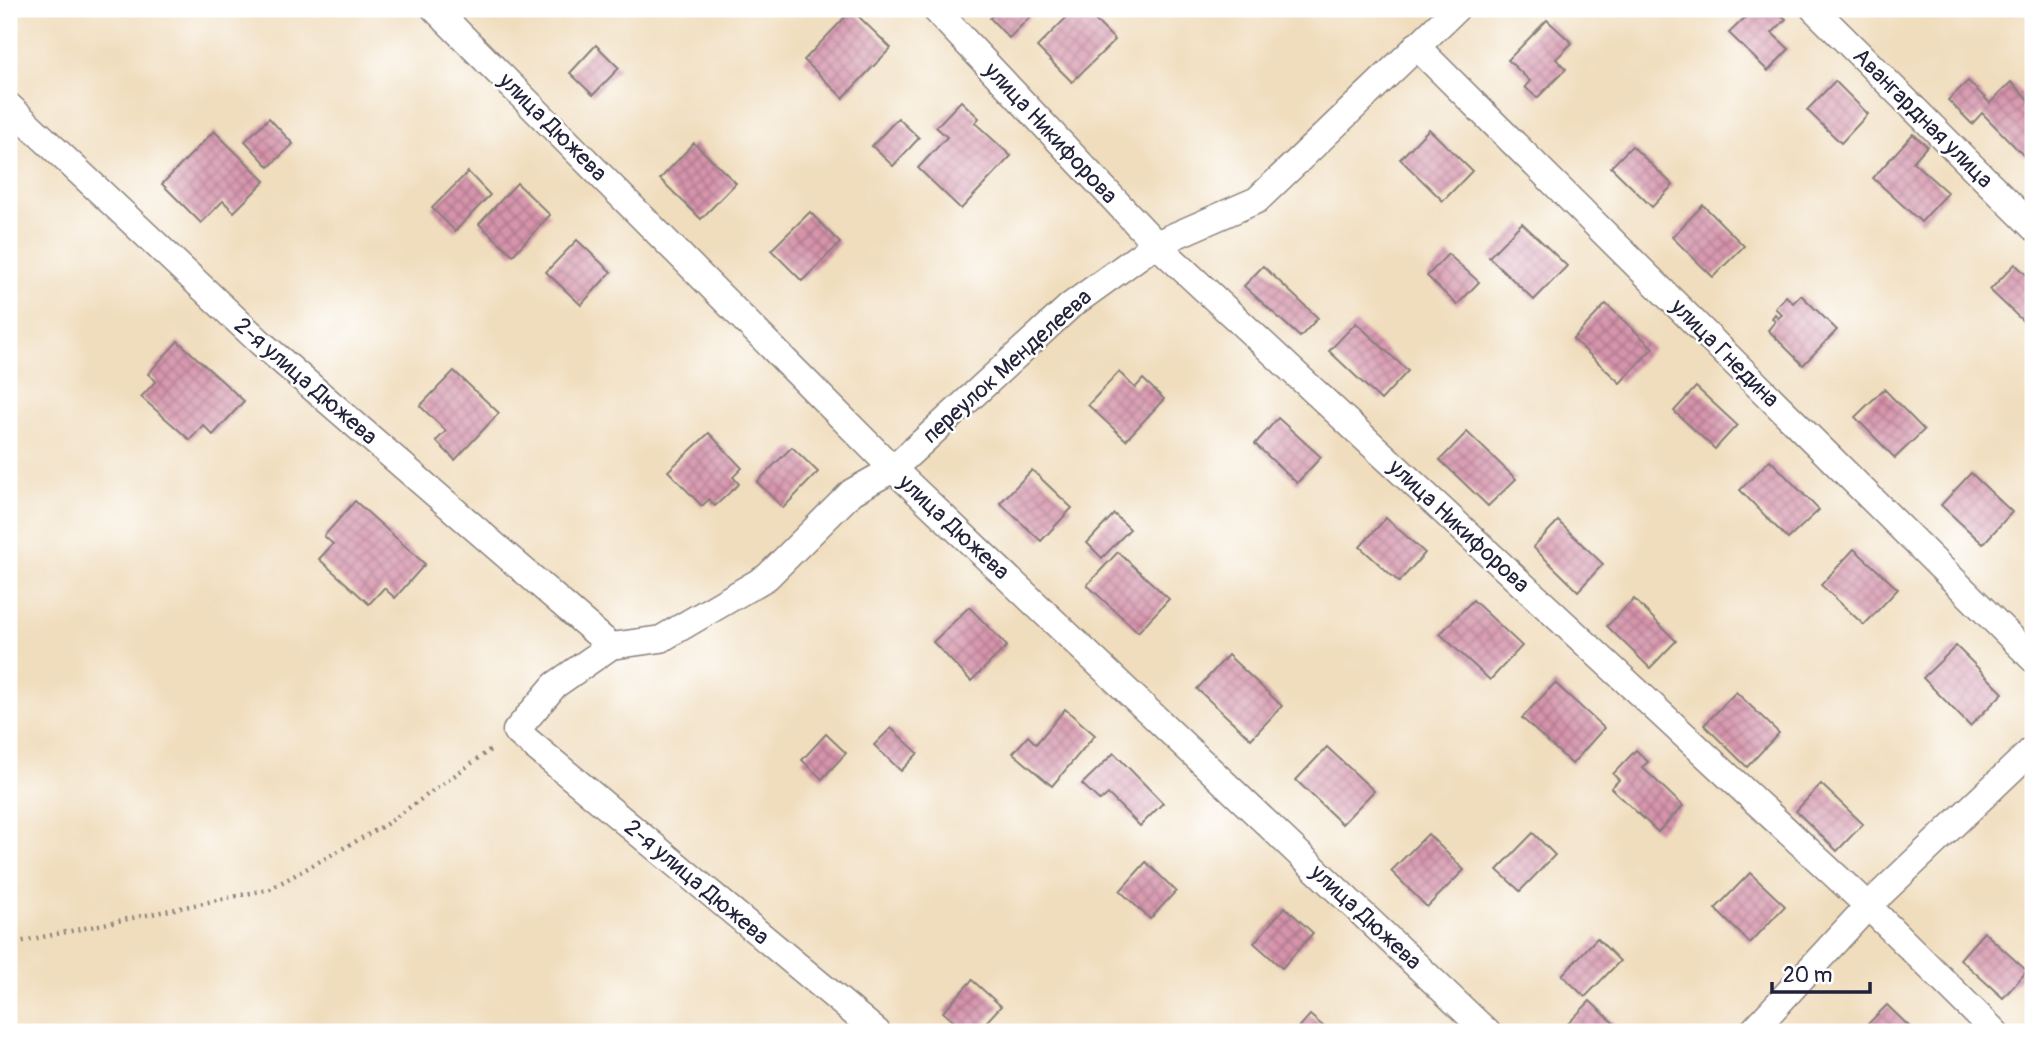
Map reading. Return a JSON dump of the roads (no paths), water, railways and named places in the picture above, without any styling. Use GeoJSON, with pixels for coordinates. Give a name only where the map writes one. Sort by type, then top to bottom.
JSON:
{"type":"FeatureCollection","features":[{"type":"Feature","properties":{"kind":"street","name":"улица Дюжева"},"geometry":{"type":"LineString","coordinates":[[435,9],[893,469],[1487,1032]]}},
{"type":"Feature","properties":{"kind":"street","name":"улица Никифорова"},"geometry":{"type":"LineString","coordinates":[[935,9],[1156,244],[1868,906],[1995,1032]]}},
{"type":"Feature","properties":{"kind":"street","name":"переулок Менделеева"},"geometry":{"type":"LineString","coordinates":[[611,646],[661,639],[767,577],[852,492],[893,469],[1070,306],[1156,244],[1257,200],[1456,9]]}},
{"type":"Feature","properties":{"kind":"street","name":"Авангардная улица"},"geometry":{"type":"LineString","coordinates":[[1814,9],[2033,227]]}},
{"type":"Feature","properties":{"kind":"street","name":"улица Гнедина"},"geometry":{"type":"LineString","coordinates":[[1416,47],[2033,659]]}},
{"type":"Feature","properties":{"kind":"street","name":"2-я улица Дюжева"},"geometry":{"type":"LineString","coordinates":[[9,106],[261,343],[611,646],[555,685],[516,731],[877,1032]]}},
{"type":"Feature","properties":{"kind":"street"},"geometry":{"type":"LineString","coordinates":[[1752,1032],[1868,906],[2033,749]]}}]}
